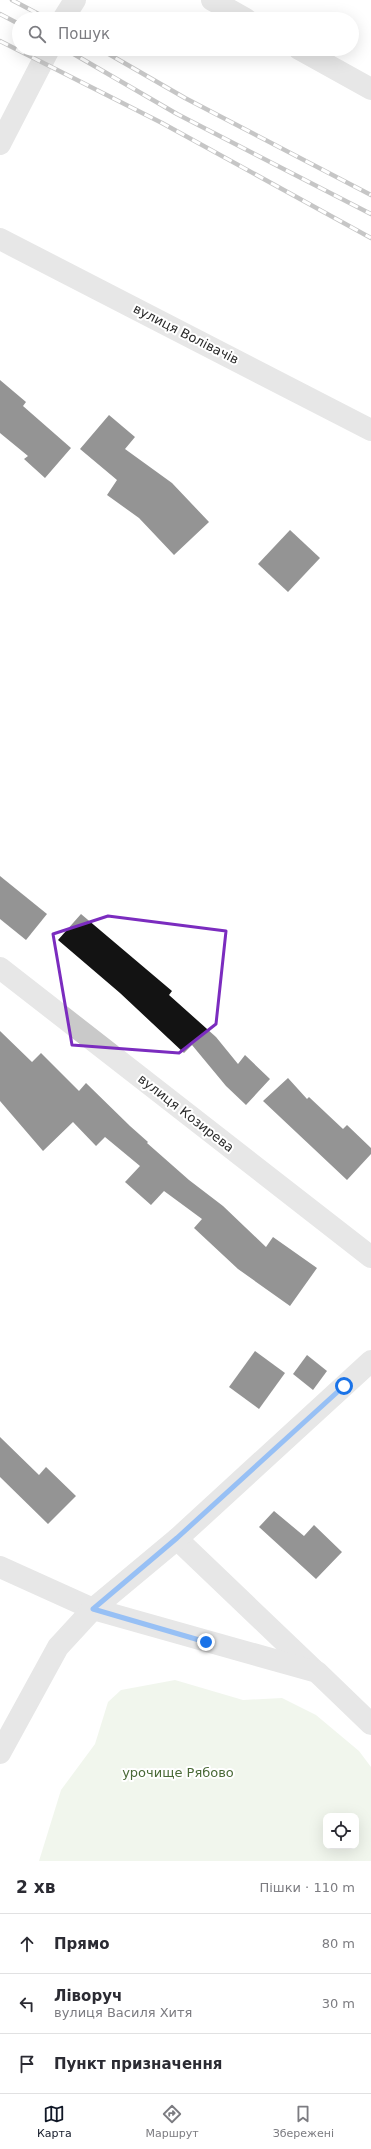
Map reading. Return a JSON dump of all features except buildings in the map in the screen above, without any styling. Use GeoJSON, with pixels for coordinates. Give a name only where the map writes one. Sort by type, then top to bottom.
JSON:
{"type":"FeatureCollection","features":[{"type":"Feature","properties":{"kind":"street"},"geometry":{"type":"LineString","coordinates":[[67,12],[75,0]]}},
{"type":"Feature","properties":{"kind":"street"},"geometry":{"type":"LineString","coordinates":[[212,0],[233,12]]}},
{"type":"Feature","properties":{"kind":"street"},"geometry":{"type":"LineString","coordinates":[[0,144],[45,56]]}},
{"type":"Feature","properties":{"kind":"street"},"geometry":{"type":"LineString","coordinates":[[312,56],[371,89]]}},
{"type":"Feature","properties":{"kind":"street","name":"вулиця Волівачів"},"geometry":{"type":"LineString","coordinates":[[0,239],[371,430]]}},
{"type":"Feature","properties":{"kind":"street","name":"вулиця Козирева"},"geometry":{"type":"LineString","coordinates":[[0,968],[371,1257]]}},
{"type":"Feature","properties":{"kind":"street"},"geometry":{"type":"LineString","coordinates":[[0,1753],[58,1647],[93,1609],[177,1538],[371,1361]]}},
{"type":"Feature","properties":{"kind":"street"},"geometry":{"type":"LineString","coordinates":[[177,1538],[371,1724]]}},
{"type":"Feature","properties":{"kind":"street"},"geometry":{"type":"LineString","coordinates":[[0,1567],[93,1609],[317,1672]]}},
{"type":"Feature","properties":{"kind":"highlighted area"},"geometry":{"type":"Polygon","coordinates":[[[108,916],[226,931],[216,1024],[179,1053],[72,1045],[53,934],[108,916]]]}},
{"type":"Feature","properties":{"kind":"green space","name":"урочище Рябово"},"geometry":{"type":"Polygon","coordinates":[[[175,1680],[243,1700],[282,1698],[316,1715],[359,1751],[371,1767],[371,1861],[39,1861],[61,1790],[95,1744],[108,1702],[121,1690],[175,1680]]]}},
{"type":"Feature","properties":{"kind":"railway"},"geometry":{"type":"LineString","coordinates":[[12,0],[35,12]]}},
{"type":"Feature","properties":{"kind":"railway"},"geometry":{"type":"LineString","coordinates":[[0,14],[12,20]]}},
{"type":"Feature","properties":{"kind":"railway"},"geometry":{"type":"LineString","coordinates":[[0,41],[12,47]]}},
{"type":"Feature","properties":{"kind":"railway"},"geometry":{"type":"LineString","coordinates":[[30,56],[162,123],[371,238]]}},
{"type":"Feature","properties":{"kind":"railway"},"geometry":{"type":"LineString","coordinates":[[77,56],[177,114],[371,214]]}},
{"type":"Feature","properties":{"kind":"railway"},"geometry":{"type":"LineString","coordinates":[[112,56],[185,98],[371,195]]}},
{"type":"Feature","properties":{"kind":"route"},"geometry":{"type":"LineString","coordinates":[[206,1642],[93,1609],[177,1538],[344,1386]]}}]}
